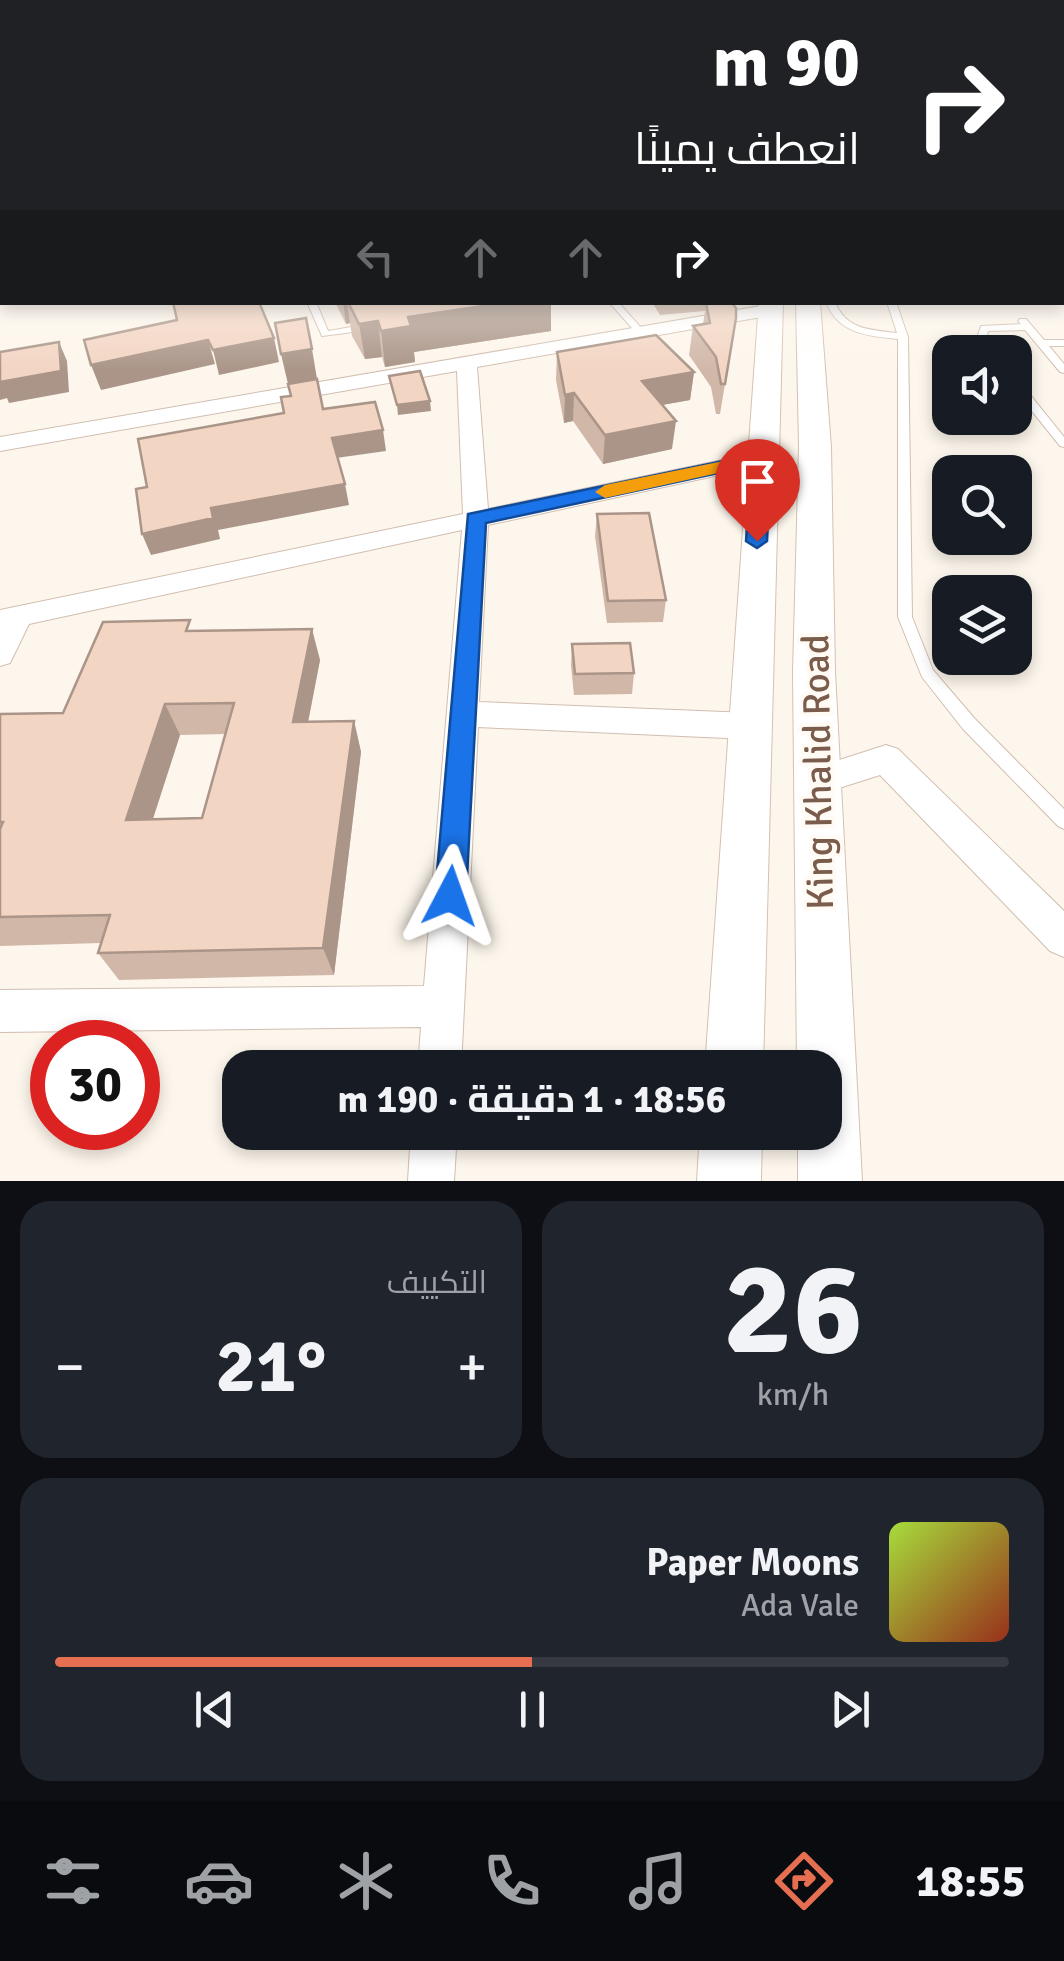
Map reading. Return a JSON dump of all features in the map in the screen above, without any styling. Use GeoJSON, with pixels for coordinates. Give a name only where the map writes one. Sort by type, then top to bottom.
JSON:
{"type":"FeatureCollection","features":[{"type":"Feature","properties":{"kind":"main road","name":"King Khalid Road"},"geometry":{"type":"LineString","coordinates":[[735,1050],[761,458],[784,305]]}},
{"type":"Feature","properties":{"kind":"main road","name":"King Khalid Road"},"geometry":{"type":"LineString","coordinates":[[784,305],[815,447],[817,781],[830,1181]]}},
{"type":"Feature","properties":{"kind":"main road"},"geometry":{"type":"LineString","coordinates":[[729,1181],[730,1150]]}},
{"type":"Feature","properties":{"kind":"street"},"geometry":{"type":"LineString","coordinates":[[0,444],[784,305]]}},
{"type":"Feature","properties":{"kind":"street"},"geometry":{"type":"LineString","coordinates":[[439,1050],[476,519],[467,363]]}},
{"type":"Feature","properties":{"kind":"street"},"geometry":{"type":"LineString","coordinates":[[0,655],[9,618],[761,458]]}},
{"type":"Feature","properties":{"kind":"street"},"geometry":{"type":"LineString","coordinates":[[463,714],[749,726]]}},
{"type":"Feature","properties":{"kind":"street"},"geometry":{"type":"LineString","coordinates":[[817,781],[886,760],[1064,938]]}},
{"type":"Feature","properties":{"kind":"street"},"geometry":{"type":"LineString","coordinates":[[0,1011],[443,1006]]}},
{"type":"Feature","properties":{"kind":"street"},"geometry":{"type":"LineString","coordinates":[[431,1181],[433,1150]]}},
{"type":"Feature","properties":{"kind":"lane"},"geometry":{"type":"LineString","coordinates":[[312,305],[326,334],[382,324]]}},
{"type":"Feature","properties":{"kind":"lane"},"geometry":{"type":"LineString","coordinates":[[616,305],[640,333]]}},
{"type":"Feature","properties":{"kind":"lane"},"geometry":{"type":"LineString","coordinates":[[831,305],[834,317],[849,328],[903,337]]}},
{"type":"Feature","properties":{"kind":"lane"},"geometry":{"type":"LineString","coordinates":[[892,305],[903,337],[905,617],[927,673],[969,724],[1064,821]]}},
{"type":"Feature","properties":{"kind":"lane"},"geometry":{"type":"LineString","coordinates":[[983,335],[984,328],[1025,324],[1064,370]]}},
{"type":"Feature","properties":{"kind":"lane"},"geometry":{"type":"LineString","coordinates":[[1041,343],[1064,344]]}},
{"type":"Feature","properties":{"kind":"lane"},"geometry":{"type":"LineString","coordinates":[[1032,404],[1064,444]]}},
{"type":"Feature","properties":{"kind":"building"},"geometry":{"type":"Polygon","coordinates":[[[174,305],[260,305],[274,338],[213,350],[208,340],[91,365],[84,340],[177,320],[174,305]]]}},
{"type":"Feature","properties":{"kind":"building"},"geometry":{"type":"Polygon","coordinates":[[[350,305],[490,305],[408,317],[411,326],[381,331],[378,321],[359,324],[350,305]]]}},
{"type":"Feature","properties":{"kind":"building"},"geometry":{"type":"Polygon","coordinates":[[[706,305],[736,308],[725,384],[721,384],[716,357],[693,326],[710,323],[706,305]]]}},
{"type":"Feature","properties":{"kind":"building"},"geometry":{"type":"Polygon","coordinates":[[[306,318],[312,349],[281,354],[275,323],[306,318]]]}},
{"type":"Feature","properties":{"kind":"building"},"geometry":{"type":"Polygon","coordinates":[[[656,335],[694,372],[642,381],[676,421],[605,435],[574,393],[565,395],[557,352],[656,335]]]}},
{"type":"Feature","properties":{"kind":"building"},"geometry":{"type":"Polygon","coordinates":[[[59,342],[61,371],[0,382],[0,352],[59,342]]]}},
{"type":"Feature","properties":{"kind":"building"},"geometry":{"type":"Polygon","coordinates":[[[420,371],[430,401],[397,405],[389,376],[420,371]]]}},
{"type":"Feature","properties":{"kind":"building"},"geometry":{"type":"Polygon","coordinates":[[[317,379],[323,409],[375,402],[383,430],[332,438],[345,484],[211,508],[213,518],[142,534],[136,489],[147,487],[138,439],[284,413],[281,397],[291,396],[288,384],[317,379]]]}},
{"type":"Feature","properties":{"kind":"building"},"geometry":{"type":"Polygon","coordinates":[[[649,513],[666,600],[608,601],[597,514],[649,513]]]}},
{"type":"Feature","properties":{"kind":"building"},"geometry":{"type":"Polygon","coordinates":[[[190,620],[186,631],[312,629],[293,722],[354,721],[323,948],[98,953],[110,915],[0,917],[0,714],[63,713],[103,622],[190,620]],[[234,703],[165,704],[126,820],[202,818],[234,703]]]}},
{"type":"Feature","properties":{"kind":"building"},"geometry":{"type":"Polygon","coordinates":[[[630,643],[634,673],[575,674],[572,644],[630,643]]]}},
{"type":"Feature","properties":{"kind":"slow traffic"},"geometry":{"type":"LineString","coordinates":[[605,492],[753,460]]}},
{"type":"Feature","properties":{"kind":"route"},"geometry":{"type":"LineString","coordinates":[[450,896],[476,519],[761,458],[757,541]]}}]}
